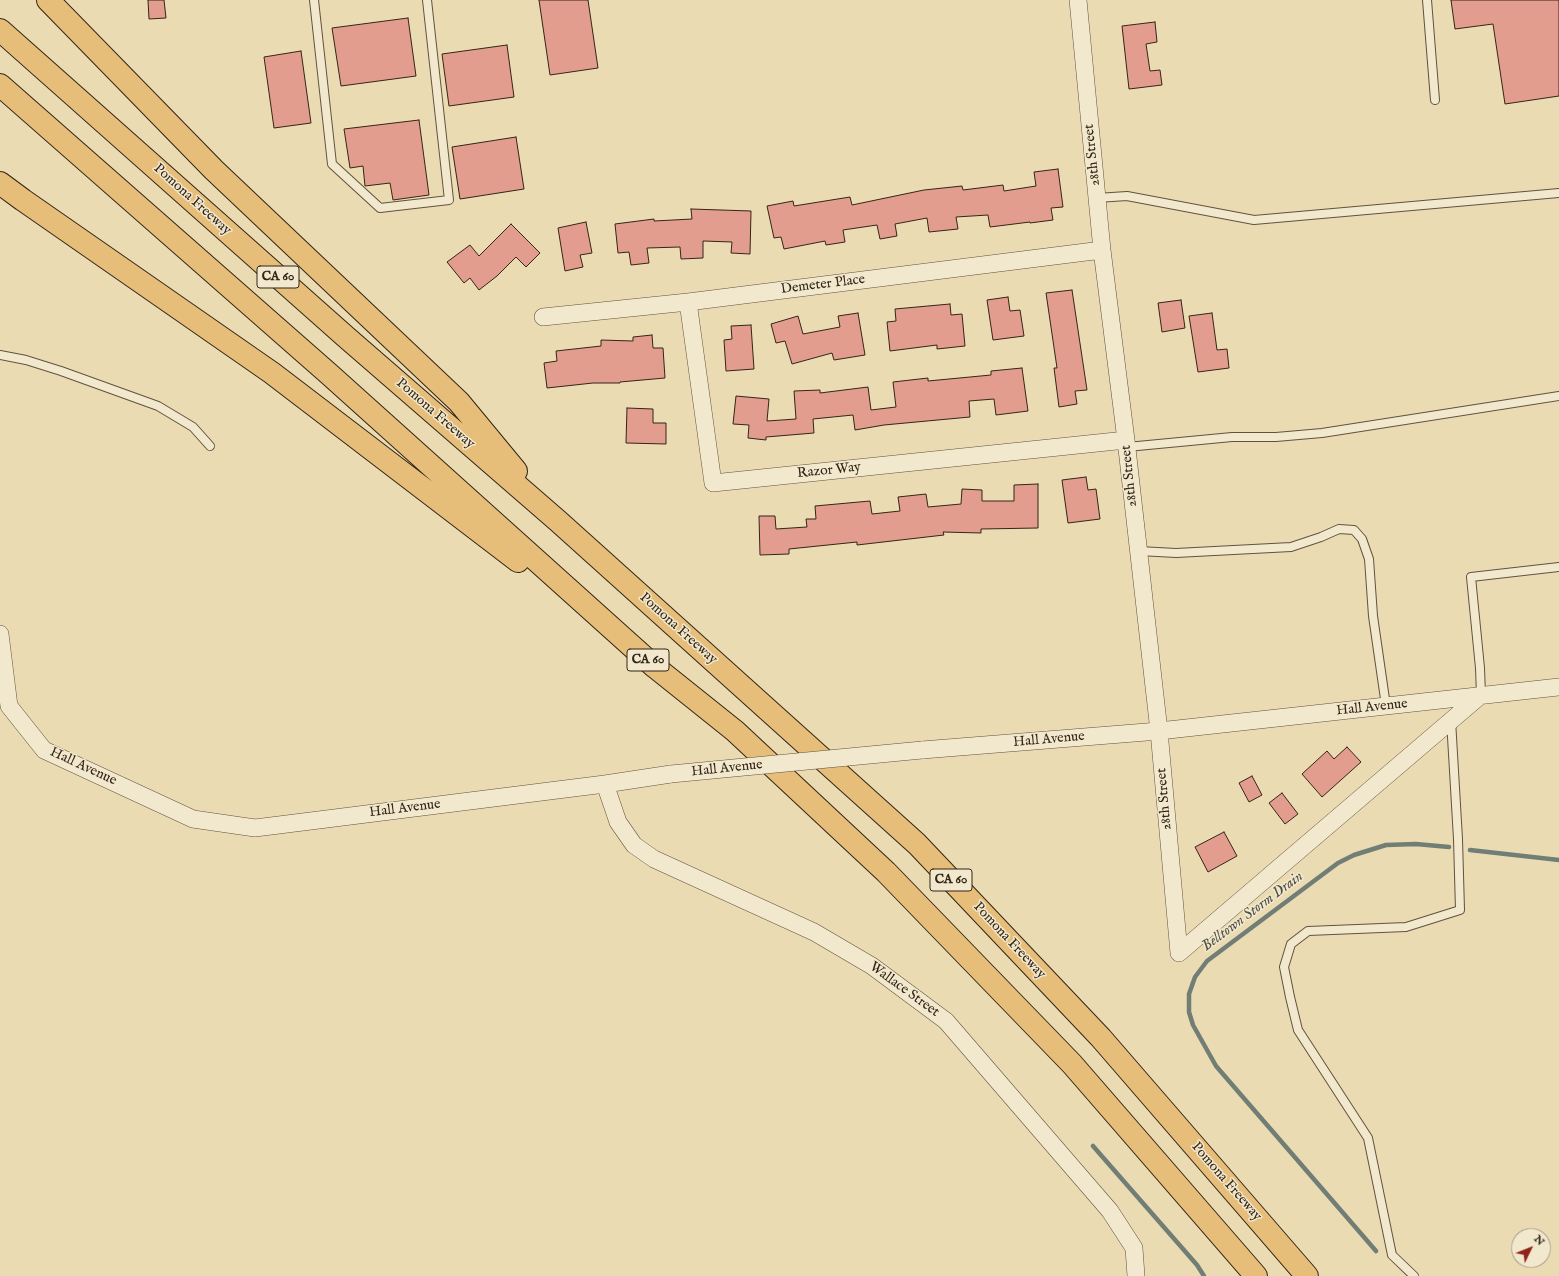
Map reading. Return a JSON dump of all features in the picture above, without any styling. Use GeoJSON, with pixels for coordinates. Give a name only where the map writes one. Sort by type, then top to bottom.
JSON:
{"type":"FeatureCollection","features":[{"type":"Feature","properties":{"kind":"highway"},"geometry":{"type":"LineString","coordinates":[[48,0],[214,170],[459,402],[558,521]]}},
{"type":"Feature","properties":{"kind":"highway","name":"Pomona Freeway"},"geometry":{"type":"LineString","coordinates":[[0,30],[334,327],[558,521],[917,844],[1101,1038],[1307,1276]]}},
{"type":"Feature","properties":{"kind":"highway","name":"CA 60"},"geometry":{"type":"LineString","coordinates":[[0,85],[335,379],[655,667],[735,731],[886,872],[1072,1064],[1256,1276]]}},
{"type":"Feature","properties":{"kind":"highway"},"geometry":{"type":"LineString","coordinates":[[0,183],[29,205],[272,373],[655,667]]}},
{"type":"Feature","properties":{"kind":"street","name":"28th Street"},"geometry":{"type":"LineString","coordinates":[[1078,0],[1102,250],[1159,731],[1179,953],[1451,720]]}},
{"type":"Feature","properties":{"kind":"street","name":"Demeter Place"},"geometry":{"type":"LineString","coordinates":[[543,317],[688,302],[1102,250]]}},
{"type":"Feature","properties":{"kind":"street","name":"Razor Way"},"geometry":{"type":"LineString","coordinates":[[688,302],[713,483],[1126,443]]}},
{"type":"Feature","properties":{"kind":"street","name":"Hall Avenue"},"geometry":{"type":"LineString","coordinates":[[0,634],[9,706],[44,750],[193,819],[247,827],[263,827],[605,784],[671,774],[922,750],[1159,731],[1559,687]]}},
{"type":"Feature","properties":{"kind":"street"},"geometry":{"type":"LineString","coordinates":[[1451,720],[1481,695]]}},
{"type":"Feature","properties":{"kind":"street","name":"Wallace Street"},"geometry":{"type":"LineString","coordinates":[[605,784],[618,822],[634,845],[654,859],[814,932],[872,966],[946,1021],[1110,1211],[1134,1248],[1136,1276]]}},
{"type":"Feature","properties":{"kind":"lane"},"geometry":{"type":"LineString","coordinates":[[314,0],[332,164],[380,208],[449,200],[426,0]]}},
{"type":"Feature","properties":{"kind":"lane"},"geometry":{"type":"LineString","coordinates":[[1427,0],[1435,100]]}},
{"type":"Feature","properties":{"kind":"lane"},"geometry":{"type":"LineString","coordinates":[[1097,198],[1127,196],[1254,220],[1559,193]]}},
{"type":"Feature","properties":{"kind":"lane"},"geometry":{"type":"LineString","coordinates":[[0,355],[26,360],[61,371],[158,406],[193,426],[210,446]]}},
{"type":"Feature","properties":{"kind":"lane"},"geometry":{"type":"LineString","coordinates":[[1126,443],[1232,437],[1276,437],[1322,433],[1559,396]]}},
{"type":"Feature","properties":{"kind":"lane"},"geometry":{"type":"LineString","coordinates":[[1138,551],[1176,553],[1291,547],[1321,538],[1339,529],[1354,530],[1362,539],[1369,559],[1373,616],[1386,706]]}},
{"type":"Feature","properties":{"kind":"lane"},"geometry":{"type":"LineString","coordinates":[[1481,695],[1471,577],[1559,567]]}},
{"type":"Feature","properties":{"kind":"lane"},"geometry":{"type":"LineString","coordinates":[[1414,1276],[1392,1255],[1368,1138],[1298,1030],[1284,967],[1291,944],[1308,931],[1406,927],[1460,910],[1451,720]]}},
{"type":"Feature","properties":{"kind":"building"},"geometry":{"type":"Polygon","coordinates":[[[148,0],[164,0],[166,18],[149,19],[148,0]]]}},
{"type":"Feature","properties":{"kind":"building"},"geometry":{"type":"Polygon","coordinates":[[[539,0],[588,0],[598,68],[550,75],[539,0]]]}},
{"type":"Feature","properties":{"kind":"building"},"geometry":{"type":"Polygon","coordinates":[[[1451,0],[1559,0],[1559,96],[1505,104],[1493,24],[1455,29],[1451,0]]]}},
{"type":"Feature","properties":{"kind":"building"},"geometry":{"type":"Polygon","coordinates":[[[408,18],[416,76],[341,86],[332,28],[408,18]]]}},
{"type":"Feature","properties":{"kind":"building"},"geometry":{"type":"Polygon","coordinates":[[[1155,22],[1157,42],[1146,44],[1150,71],[1160,70],[1162,85],[1129,89],[1122,26],[1155,22]]]}},
{"type":"Feature","properties":{"kind":"building"},"geometry":{"type":"Polygon","coordinates":[[[507,45],[514,97],[449,106],[442,54],[507,45]]]}},
{"type":"Feature","properties":{"kind":"building"},"geometry":{"type":"Polygon","coordinates":[[[301,51],[311,123],[274,128],[264,57],[301,51]]]}},
{"type":"Feature","properties":{"kind":"building"},"geometry":{"type":"Polygon","coordinates":[[[419,120],[429,195],[393,200],[390,183],[365,186],[363,166],[350,168],[344,129],[419,120]]]}},
{"type":"Feature","properties":{"kind":"building"},"geometry":{"type":"Polygon","coordinates":[[[516,137],[524,189],[460,199],[452,147],[516,137]]]}},
{"type":"Feature","properties":{"kind":"building"},"geometry":{"type":"Polygon","coordinates":[[[1058,169],[1063,207],[1051,208],[1053,220],[1030,223],[990,227],[988,215],[956,217],[958,229],[929,232],[927,218],[895,224],[897,236],[880,239],[877,225],[843,230],[845,242],[826,245],[825,241],[784,249],[781,237],[774,238],[767,206],[793,201],[794,206],[850,197],[852,205],[924,190],[962,186],[963,190],[1003,185],[1004,191],[1036,186],[1034,172],[1058,169]]]}},
{"type":"Feature","properties":{"kind":"building"},"geometry":{"type":"Polygon","coordinates":[[[691,209],[751,211],[750,254],[731,253],[732,242],[703,241],[703,258],[681,259],[680,247],[647,248],[649,263],[631,265],[629,252],[618,253],[615,224],[654,219],[654,221],[692,219],[691,209]]]}},
{"type":"Feature","properties":{"kind":"building"},"geometry":{"type":"Polygon","coordinates":[[[586,222],[592,253],[580,255],[583,267],[565,271],[558,228],[586,222]]]}},
{"type":"Feature","properties":{"kind":"building"},"geometry":{"type":"Polygon","coordinates":[[[511,224],[540,253],[526,267],[516,257],[497,276],[479,290],[470,278],[464,283],[447,262],[470,245],[479,256],[511,224]]]}},
{"type":"Feature","properties":{"kind":"building"},"geometry":{"type":"Polygon","coordinates":[[[1072,290],[1087,390],[1075,391],[1077,404],[1059,407],[1054,368],[1057,368],[1046,293],[1072,290]]]}},
{"type":"Feature","properties":{"kind":"building"},"geometry":{"type":"Polygon","coordinates":[[[1008,297],[1010,311],[1020,310],[1024,336],[993,340],[987,300],[1008,297]]]}},
{"type":"Feature","properties":{"kind":"building"},"geometry":{"type":"Polygon","coordinates":[[[1181,300],[1185,328],[1162,332],[1158,303],[1181,300]]]}},
{"type":"Feature","properties":{"kind":"building"},"geometry":{"type":"Polygon","coordinates":[[[950,304],[951,315],[962,314],[965,346],[937,349],[937,345],[890,351],[887,322],[896,321],[895,309],[950,304]]]}},
{"type":"Feature","properties":{"kind":"building"},"geometry":{"type":"Polygon","coordinates":[[[858,313],[865,355],[834,360],[832,353],[792,364],[785,341],[776,343],[771,324],[798,316],[803,334],[840,327],[838,316],[858,313]]]}},
{"type":"Feature","properties":{"kind":"building"},"geometry":{"type":"Polygon","coordinates":[[[1212,313],[1217,350],[1227,349],[1229,368],[1198,372],[1189,316],[1212,313]]]}},
{"type":"Feature","properties":{"kind":"building"},"geometry":{"type":"Polygon","coordinates":[[[751,325],[754,369],[726,371],[724,340],[732,339],[731,326],[751,325]]]}},
{"type":"Feature","properties":{"kind":"building"},"geometry":{"type":"Polygon","coordinates":[[[652,335],[653,348],[663,348],[665,378],[547,388],[544,363],[557,361],[556,351],[601,346],[601,340],[633,341],[633,337],[652,335]]]}},
{"type":"Feature","properties":{"kind":"building"},"geometry":{"type":"Polygon","coordinates":[[[1022,368],[1028,411],[996,415],[994,399],[969,401],[970,417],[884,425],[855,430],[853,415],[813,419],[814,433],[766,437],[766,440],[748,438],[749,425],[733,424],[736,396],[769,399],[767,421],[796,419],[794,391],[820,390],[820,393],[868,387],[871,410],[896,407],[893,382],[928,378],[928,381],[991,375],[991,371],[1022,368]]]}},
{"type":"Feature","properties":{"kind":"building"},"geometry":{"type":"Polygon","coordinates":[[[627,408],[653,409],[653,423],[666,423],[666,444],[626,443],[627,408]]]}},
{"type":"Feature","properties":{"kind":"building"},"geometry":{"type":"Polygon","coordinates":[[[1086,477],[1088,490],[1096,489],[1100,519],[1068,523],[1062,480],[1086,477]]]}},
{"type":"Feature","properties":{"kind":"building"},"geometry":{"type":"Polygon","coordinates":[[[1038,484],[1038,528],[981,529],[981,533],[943,532],[944,535],[857,545],[857,542],[789,549],[789,554],[760,555],[759,516],[775,516],[776,529],[807,527],[806,519],[816,519],[815,506],[870,501],[872,514],[900,511],[898,497],[926,494],[928,507],[961,504],[962,489],[982,490],[982,501],[1014,501],[1014,485],[1038,484]]]}},
{"type":"Feature","properties":{"kind":"building"},"geometry":{"type":"Polygon","coordinates":[[[1347,747],[1361,762],[1322,797],[1302,774],[1327,751],[1334,759],[1347,747]]]}},
{"type":"Feature","properties":{"kind":"building"},"geometry":{"type":"Polygon","coordinates":[[[1252,776],[1262,795],[1249,802],[1239,783],[1252,776]]]}},
{"type":"Feature","properties":{"kind":"building"},"geometry":{"type":"Polygon","coordinates":[[[1282,793],[1298,814],[1285,824],[1269,803],[1282,793]]]}},
{"type":"Feature","properties":{"kind":"building"},"geometry":{"type":"Polygon","coordinates":[[[1224,832],[1237,856],[1208,872],[1195,847],[1224,832]]]}},
{"type":"Feature","properties":{"kind":"waterway","name":"Belltown Storm Drain"},"geometry":{"type":"LineString","coordinates":[[1376,1251],[1216,1066],[1193,1025],[1189,1012],[1189,994],[1195,977],[1207,961],[1338,863],[1354,855],[1386,845],[1416,844],[1449,847]]}},
{"type":"Feature","properties":{"kind":"waterway","name":"Belltown Storm Drain"},"geometry":{"type":"LineString","coordinates":[[1470,850],[1559,860]]}},
{"type":"Feature","properties":{"kind":"waterway"},"geometry":{"type":"LineString","coordinates":[[1093,1146],[1197,1265],[1204,1276]]}}]}
